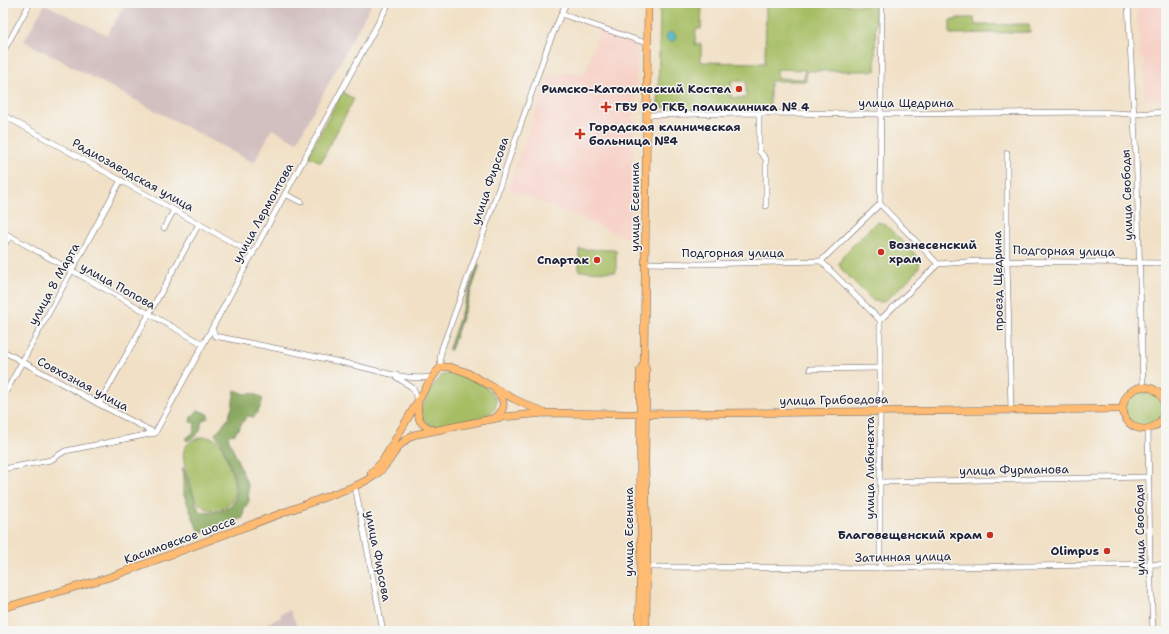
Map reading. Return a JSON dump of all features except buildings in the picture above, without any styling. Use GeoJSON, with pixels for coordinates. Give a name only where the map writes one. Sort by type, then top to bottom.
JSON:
{"type":"FeatureCollection","features":[{"type":"Feature","properties":{"kind":"main road","name":"улица Есенина"},"geometry":{"type":"LineString","coordinates":[[640,631],[647,536],[643,414],[646,370],[644,363],[648,3]]}},
{"type":"Feature","properties":{"kind":"main road","name":"Касимовское шоссе"},"geometry":{"type":"LineString","coordinates":[[358,484],[382,462],[418,401],[441,367]]}},
{"type":"Feature","properties":{"kind":"main road"},"geometry":{"type":"LineString","coordinates":[[441,367],[450,367],[466,372],[514,399],[544,413]]}},
{"type":"Feature","properties":{"kind":"main road"},"geometry":{"type":"LineString","coordinates":[[490,385],[500,395],[503,402],[503,413]]}},
{"type":"Feature","properties":{"kind":"main road"},"geometry":{"type":"LineString","coordinates":[[1143,387],[1152,388],[1158,391],[1162,396],[1166,408],[1161,422],[1148,429],[1141,429],[1134,427],[1127,420],[1123,409],[1123,404],[1126,396],[1131,391],[1143,387]]}},
{"type":"Feature","properties":{"kind":"main road"},"geometry":{"type":"LineString","coordinates":[[503,413],[514,399]]}},
{"type":"Feature","properties":{"kind":"main road"},"geometry":{"type":"LineString","coordinates":[[418,401],[417,413],[420,422],[426,427],[436,430]]}},
{"type":"Feature","properties":{"kind":"main road","name":"улица Грибоедова"},"geometry":{"type":"LineString","coordinates":[[544,413],[643,414],[880,410],[1123,409]]}},
{"type":"Feature","properties":{"kind":"main road","name":"Касимовское шоссе"},"geometry":{"type":"LineString","coordinates":[[3,608],[110,577],[358,484],[374,477],[384,468],[404,440],[414,435],[494,418],[503,413]]}},
{"type":"Feature","properties":{"kind":"main road"},"geometry":{"type":"LineString","coordinates":[[503,413],[544,413]]}},
{"type":"Feature","properties":{"kind":"main road","name":"улица Есенина"},"geometry":{"type":"LineString","coordinates":[[644,567],[646,631]]}},
{"type":"Feature","properties":{"kind":"street"},"geometry":{"type":"LineString","coordinates":[[3,52],[30,3]]}},
{"type":"Feature","properties":{"kind":"street","name":"улица Лермонтова"},"geometry":{"type":"LineString","coordinates":[[155,433],[389,3]]}},
{"type":"Feature","properties":{"kind":"street","name":"улица Фирсова"},"geometry":{"type":"LineString","coordinates":[[441,367],[440,358],[442,348],[476,255],[536,80],[566,3]]}},
{"type":"Feature","properties":{"kind":"street"},"geometry":{"type":"LineString","coordinates":[[880,204],[821,261],[880,320],[938,264],[880,204],[882,3]]}},
{"type":"Feature","properties":{"kind":"street","name":"улица Свободы"},"geometry":{"type":"LineString","coordinates":[[1128,3],[1140,262],[1143,387]]}},
{"type":"Feature","properties":{"kind":"street"},"geometry":{"type":"LineString","coordinates":[[561,14],[640,41],[648,41]]}},
{"type":"Feature","properties":{"kind":"street","name":"улица Щедрина"},"geometry":{"type":"LineString","coordinates":[[647,115],[759,113],[881,114],[1098,112],[1133,114],[1166,112]]}},
{"type":"Feature","properties":{"kind":"street"},"geometry":{"type":"LineString","coordinates":[[759,113],[759,152],[766,159],[766,206]]}},
{"type":"Feature","properties":{"kind":"street","name":"Радиозаводская улица"},"geometry":{"type":"LineString","coordinates":[[3,115],[253,254]]}},
{"type":"Feature","properties":{"kind":"street","name":"проезд Щедрина"},"geometry":{"type":"LineString","coordinates":[[1007,153],[1011,410]]}},
{"type":"Feature","properties":{"kind":"street","name":"улица 8 Марта"},"geometry":{"type":"LineString","coordinates":[[3,397],[121,180]]}},
{"type":"Feature","properties":{"kind":"street"},"geometry":{"type":"LineString","coordinates":[[285,194],[301,202]]}},
{"type":"Feature","properties":{"kind":"street"},"geometry":{"type":"LineString","coordinates":[[164,228],[174,210]]}},
{"type":"Feature","properties":{"kind":"street"},"geometry":{"type":"LineString","coordinates":[[99,404],[199,224]]}},
{"type":"Feature","properties":{"kind":"street","name":"улица Попова"},"geometry":{"type":"LineString","coordinates":[[3,232],[203,344]]}},
{"type":"Feature","properties":{"kind":"street"},"geometry":{"type":"LineString","coordinates":[[3,247],[10,236]]}},
{"type":"Feature","properties":{"kind":"street","name":"Подгорная улица"},"geometry":{"type":"LineString","coordinates":[[938,264],[978,260],[1166,263]]}},
{"type":"Feature","properties":{"kind":"street","name":"Подгорная улица"},"geometry":{"type":"LineString","coordinates":[[646,263],[700,264],[821,261]]}},
{"type":"Feature","properties":{"kind":"street","name":"улица Либкнехта"},"geometry":{"type":"LineString","coordinates":[[880,320],[880,568]]}},
{"type":"Feature","properties":{"kind":"street"},"geometry":{"type":"LineString","coordinates":[[212,328],[215,336],[393,375],[417,378],[433,377]]}},
{"type":"Feature","properties":{"kind":"street","name":"Совхозная улица"},"geometry":{"type":"LineString","coordinates":[[3,351],[155,433]]}},
{"type":"Feature","properties":{"kind":"street"},"geometry":{"type":"LineString","coordinates":[[810,369],[880,368]]}},
{"type":"Feature","properties":{"kind":"street"},"geometry":{"type":"LineString","coordinates":[[393,375],[413,388],[418,401]]}},
{"type":"Feature","properties":{"kind":"street","name":"улица Свободы"},"geometry":{"type":"LineString","coordinates":[[1148,429],[1150,564],[1153,631]]}},
{"type":"Feature","properties":{"kind":"street"},"geometry":{"type":"LineString","coordinates":[[3,469],[51,460],[65,451],[155,433]]}},
{"type":"Feature","properties":{"kind":"street","name":"улица Фурманова"},"geometry":{"type":"LineString","coordinates":[[880,482],[1149,477]]}},
{"type":"Feature","properties":{"kind":"street","name":"улица Фирсова"},"geometry":{"type":"LineString","coordinates":[[358,484],[383,631]]}},
{"type":"Feature","properties":{"kind":"street","name":"Затинная улица"},"geometry":{"type":"LineString","coordinates":[[644,567],[880,568],[1166,564]]}},
{"type":"Feature","properties":{"kind":"shaded area"},"geometry":{"type":"Polygon","coordinates":[[[126,3],[372,3],[297,142],[272,129],[254,163],[24,41],[45,4],[107,35],[126,3]]]}},
{"type":"Feature","properties":{"kind":"shaded area"},"geometry":{"type":"Polygon","coordinates":[[[1137,3],[1166,3],[1166,100],[1144,100],[1144,59],[1140,59],[1137,3]]]}},
{"type":"Feature","properties":{"kind":"shaded area","name":"Городская клиническая больница №4"},"geometry":{"type":"Polygon","coordinates":[[[600,29],[638,43],[629,239],[508,188],[548,75],[556,76],[563,73],[584,75],[600,29]]]}},
{"type":"Feature","properties":{"kind":"shaded area"},"geometry":{"type":"Polygon","coordinates":[[[290,610],[299,631],[271,631],[268,623],[281,617],[280,614],[290,610]]]}},
{"type":"Feature","properties":{"kind":"green space"},"geometry":{"type":"Polygon","coordinates":[[[660,3],[790,3],[876,5],[875,71],[806,71],[806,81],[770,81],[770,109],[693,109],[658,107],[660,3]],[[702,4],[701,29],[696,29],[695,44],[701,44],[701,62],[765,63],[766,6],[702,4]],[[777,69],[777,78],[804,79],[805,70],[777,69]],[[731,81],[731,98],[746,98],[746,81],[731,81]]]}},
{"type":"Feature","properties":{"kind":"green space"},"geometry":{"type":"Polygon","coordinates":[[[957,18],[974,18],[975,25],[1029,24],[1030,32],[950,34],[950,20],[957,20],[957,18]]]}},
{"type":"Feature","properties":{"kind":"green space"},"geometry":{"type":"Polygon","coordinates":[[[342,92],[354,99],[321,162],[308,156],[342,92]]]}},
{"type":"Feature","properties":{"kind":"green space"},"geometry":{"type":"Polygon","coordinates":[[[878,222],[885,224],[918,257],[919,263],[917,271],[909,280],[885,301],[881,302],[873,301],[842,270],[839,264],[844,254],[874,224],[878,222]]]}},
{"type":"Feature","properties":{"kind":"green space","name":"Спартак"},"geometry":{"type":"Polygon","coordinates":[[[579,249],[616,250],[616,272],[579,271],[579,249]]]}},
{"type":"Feature","properties":{"kind":"green space"},"geometry":{"type":"Polygon","coordinates":[[[478,264],[480,265],[451,350],[449,350],[449,348],[478,264]]]}},
{"type":"Feature","properties":{"kind":"green space"},"geometry":{"type":"Polygon","coordinates":[[[453,372],[472,378],[489,390],[497,401],[494,410],[490,414],[476,419],[437,427],[432,426],[421,416],[421,408],[435,382],[441,376],[453,372]]]}},
{"type":"Feature","properties":{"kind":"green space"},"geometry":{"type":"Polygon","coordinates":[[[1144,389],[1157,395],[1163,408],[1157,421],[1144,427],[1131,421],[1125,408],[1131,395],[1144,389]]]}},
{"type":"Feature","properties":{"kind":"green space"},"geometry":{"type":"Polygon","coordinates":[[[235,390],[246,394],[255,394],[263,399],[259,410],[254,417],[247,416],[234,435],[231,434],[228,437],[248,486],[249,501],[244,509],[243,518],[201,533],[196,526],[183,492],[183,467],[199,511],[208,512],[221,510],[230,506],[234,501],[236,490],[234,477],[222,444],[215,434],[228,419],[235,390]]]}},
{"type":"Feature","properties":{"kind":"green space"},"geometry":{"type":"Polygon","coordinates":[[[198,410],[208,414],[208,418],[203,420],[201,423],[199,432],[187,441],[185,439],[194,432],[195,423],[190,422],[191,417],[198,410]]]}},
{"type":"Feature","properties":{"kind":"green space"},"geometry":{"type":"Polygon","coordinates":[[[203,437],[212,438],[222,446],[235,485],[232,500],[228,504],[218,509],[207,509],[199,504],[195,498],[185,467],[183,454],[185,448],[194,440],[203,437]]]}},
{"type":"Feature","properties":{"kind":"green space"},"geometry":{"type":"Polygon","coordinates":[[[1145,630],[1145,631],[952,631],[1145,630]]]}},
{"type":"Feature","properties":{"kind":"water"},"geometry":{"type":"Polygon","coordinates":[[[669,33],[673,33],[675,37],[673,41],[669,41],[667,39],[667,35],[669,33]]]}},
{"type":"Feature","properties":{"kind":"place","name":"Римско-Католический Костел"},"geometry":{"type":"Point","coordinates":[739,89]}},
{"type":"Feature","properties":{"kind":"place","name":"ГБУ РО ГКБ, поликлиника № 4"},"geometry":{"type":"Point","coordinates":[606,107]}},
{"type":"Feature","properties":{"kind":"place","name":"Городская клиническая больница №4"},"geometry":{"type":"Point","coordinates":[580,134]}},
{"type":"Feature","properties":{"kind":"place","name":"Вознесенский храм"},"geometry":{"type":"Point","coordinates":[881,252]}},
{"type":"Feature","properties":{"kind":"place","name":"Спартак"},"geometry":{"type":"Point","coordinates":[597,260]}},
{"type":"Feature","properties":{"kind":"place","name":"Благовещенский храм"},"geometry":{"type":"Point","coordinates":[990,535]}},
{"type":"Feature","properties":{"kind":"place","name":"Olimpus"},"geometry":{"type":"Point","coordinates":[1107,551]}}]}
